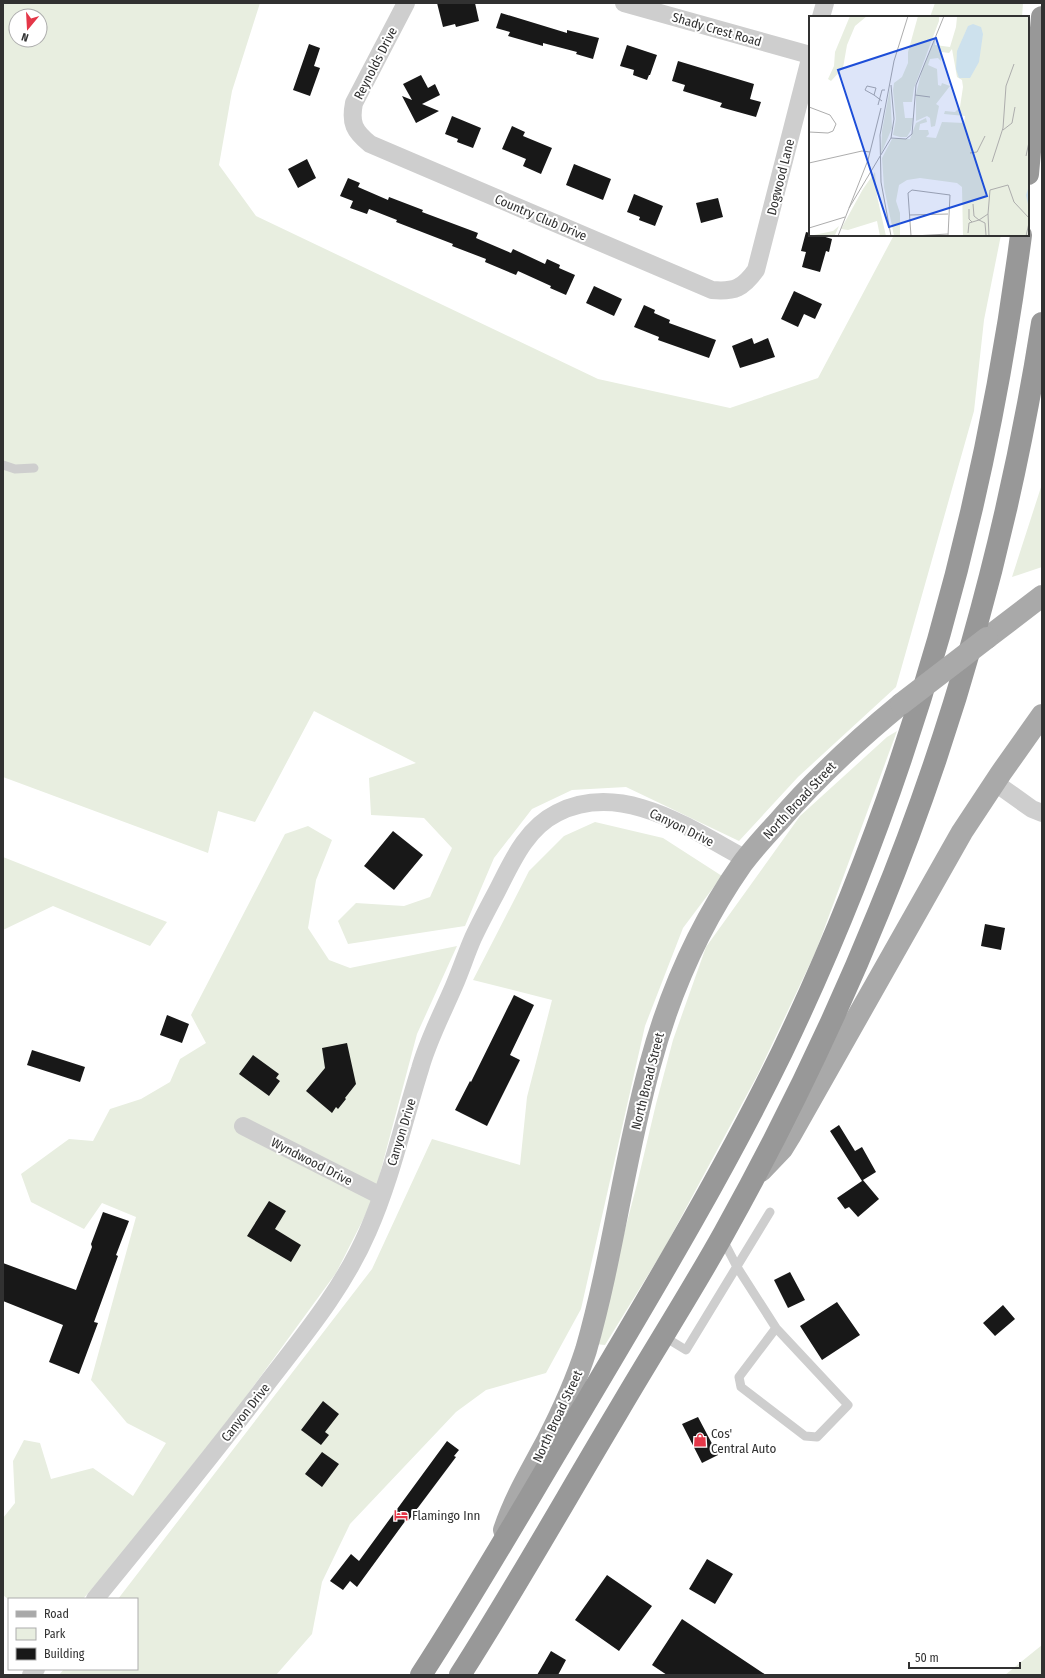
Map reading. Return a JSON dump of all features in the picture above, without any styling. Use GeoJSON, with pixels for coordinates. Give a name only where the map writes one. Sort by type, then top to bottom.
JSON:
{"type":"FeatureCollection","features":[{"type":"Feature","properties":{"kind":"highway"},"geometry":{"type":"LineString","coordinates":[[1029,163],[1042,17]]}},
{"type":"Feature","properties":{"kind":"highway"},"geometry":{"type":"LineString","coordinates":[[498,1550],[681,1241],[740,1135],[806,1000],[861,869],[892,786],[916,715],[937,649],[964,548],[995,405],[1009,324],[1021,236]]}},
{"type":"Feature","properties":{"kind":"highway"},"geometry":{"type":"LineString","coordinates":[[460,1675],[518,1581],[722,1237],[802,1084],[855,968],[894,875],[938,754],[967,662],[996,552],[1018,455],[1042,323]]}},
{"type":"Feature","properties":{"kind":"highway","name":"North Broad Street"},"geometry":{"type":"LineString","coordinates":[[421,1675],[498,1550]]}},
{"type":"Feature","properties":{"kind":"main road","name":"North Broad Street"},"geometry":{"type":"LineString","coordinates":[[498,1550],[515,1501],[559,1417],[572,1388],[584,1354],[602,1286],[644,1088],[662,1026],[680,976],[697,940],[746,859],[799,797],[827,769],[854,743],[902,704],[1042,596]]}},
{"type":"Feature","properties":{"kind":"main road"},"geometry":{"type":"LineString","coordinates":[[753,1179],[782,1149],[845,1040],[943,864],[994,782],[1042,715]]}},
{"type":"Feature","properties":{"kind":"street","name":"Reynolds Drive"},"geometry":{"type":"LineString","coordinates":[[354,126],[352,115],[354,103],[406,3]]}},
{"type":"Feature","properties":{"kind":"street","name":"Shady Crest Road"},"geometry":{"type":"LineString","coordinates":[[624,3],[809,55]]}},
{"type":"Feature","properties":{"kind":"street"},"geometry":{"type":"LineString","coordinates":[[821,16],[825,3]]}},
{"type":"Feature","properties":{"kind":"street","name":"Dogwood Lane"},"geometry":{"type":"LineString","coordinates":[[737,288],[748,281],[756,270],[809,63]]}},
{"type":"Feature","properties":{"kind":"street","name":"Country Club Drive"},"geometry":{"type":"LineString","coordinates":[[354,126],[360,135],[370,144],[712,290],[726,291],[737,288]]}},
{"type":"Feature","properties":{"kind":"street"},"geometry":{"type":"LineString","coordinates":[[994,782],[1032,809],[1042,813]]}},
{"type":"Feature","properties":{"kind":"street","name":"Canyon Drive"},"geometry":{"type":"LineString","coordinates":[[96,1598],[227,1436],[317,1318],[356,1257],[370,1228],[395,1157],[420,1068],[433,1032],[476,934],[518,850],[536,827],[556,813],[584,804],[612,802],[642,808],[670,818],[746,859]]}},
{"type":"Feature","properties":{"kind":"street","name":"Wyndwood Drive"},"geometry":{"type":"LineString","coordinates":[[242,1126],[380,1196]]}},
{"type":"Feature","properties":{"kind":"lane"},"geometry":{"type":"LineString","coordinates":[[3,465],[15,469],[34,468]]}},
{"type":"Feature","properties":{"kind":"lane"},"geometry":{"type":"LineString","coordinates":[[663,1336],[686,1350],[770,1212]]}},
{"type":"Feature","properties":{"kind":"lane"},"geometry":{"type":"LineString","coordinates":[[722,1237],[737,1267],[776,1328],[848,1405],[817,1437],[805,1436],[741,1387],[739,1377],[776,1328]]}},
{"type":"Feature","properties":{"kind":"green space"},"geometry":{"type":"Polygon","coordinates":[[[3,3],[260,3],[232,91],[219,165],[256,216],[598,379],[730,408],[818,378],[893,236],[1001,236],[984,320],[974,411],[896,687],[798,777],[739,841],[626,787],[572,790],[532,809],[494,858],[465,926],[348,944],[338,921],[356,903],[404,906],[430,897],[452,848],[424,818],[371,815],[369,778],[416,763],[314,711],[255,822],[218,811],[208,853],[3,777],[3,3]]]}},
{"type":"Feature","properties":{"kind":"green space"},"geometry":{"type":"Polygon","coordinates":[[[935,3],[1023,3],[1022,16],[930,16],[935,3]]]}},
{"type":"Feature","properties":{"kind":"green space"},"geometry":{"type":"Polygon","coordinates":[[[1042,484],[1042,567],[1012,577],[1042,484]]]}},
{"type":"Feature","properties":{"kind":"green space"},"geometry":{"type":"Polygon","coordinates":[[[897,731],[816,951],[758,1074],[664,1249],[605,1345],[595,1344],[673,1040],[706,947],[800,816],[887,737],[897,731]]]}},
{"type":"Feature","properties":{"kind":"green space"},"geometry":{"type":"Polygon","coordinates":[[[595,822],[663,838],[722,876],[683,928],[645,1026],[581,1309],[546,1373],[486,1390],[456,1412],[350,1524],[322,1582],[312,1634],[276,1675],[59,1675],[63,1670],[138,1670],[138,1598],[119,1598],[372,1269],[432,1139],[520,1165],[527,1097],[552,1000],[473,980],[529,871],[564,836],[595,822]]]}},
{"type":"Feature","properties":{"kind":"green space"},"geometry":{"type":"Polygon","coordinates":[[[308,826],[332,840],[316,880],[308,928],[329,960],[350,968],[457,946],[417,1034],[373,1200],[336,1273],[234,1413],[116,1561],[84,1598],[8,1599],[3,1595],[3,1518],[15,1503],[13,1461],[24,1440],[40,1443],[51,1479],[93,1468],[133,1496],[166,1443],[127,1423],[91,1380],[136,1217],[102,1203],[84,1229],[31,1202],[21,1174],[69,1139],[93,1141],[110,1109],[141,1099],[170,1082],[180,1059],[206,1043],[191,1015],[285,834],[308,826]]]}},
{"type":"Feature","properties":{"kind":"green space"},"geometry":{"type":"Polygon","coordinates":[[[3,857],[167,922],[150,946],[53,906],[3,930],[3,857]]]}},
{"type":"Feature","properties":{"kind":"green space"},"geometry":{"type":"Polygon","coordinates":[[[1042,1645],[1042,1675],[1005,1675],[1042,1645]]]}},
{"type":"Feature","properties":{"kind":"building"},"geometry":{"type":"Polygon","coordinates":[[[437,3],[475,3],[479,21],[456,27],[455,24],[443,27],[437,3]]]}},
{"type":"Feature","properties":{"kind":"building"},"geometry":{"type":"Polygon","coordinates":[[[501,13],[567,33],[567,30],[599,38],[593,59],[576,54],[577,52],[543,43],[543,46],[508,36],[510,32],[496,28],[501,13]]]}},
{"type":"Feature","properties":{"kind":"building"},"geometry":{"type":"Polygon","coordinates":[[[309,44],[320,48],[314,66],[320,68],[310,96],[293,90],[309,44]]]}},
{"type":"Feature","properties":{"kind":"building"},"geometry":{"type":"Polygon","coordinates":[[[627,45],[657,55],[647,80],[633,75],[634,70],[620,66],[627,45]]]}},
{"type":"Feature","properties":{"kind":"building"},"geometry":{"type":"Polygon","coordinates":[[[678,61],[754,84],[750,99],[761,102],[756,117],[720,107],[722,103],[683,91],[685,85],[672,81],[678,61]]]}},
{"type":"Feature","properties":{"kind":"building"},"geometry":{"type":"Polygon","coordinates":[[[421,75],[428,88],[435,84],[440,95],[422,104],[439,111],[416,123],[402,96],[412,100],[403,84],[421,75]]]}},
{"type":"Feature","properties":{"kind":"building"},"geometry":{"type":"Polygon","coordinates":[[[452,116],[481,128],[473,148],[457,142],[458,139],[445,134],[452,116]]]}},
{"type":"Feature","properties":{"kind":"building"},"geometry":{"type":"Polygon","coordinates":[[[512,126],[525,132],[523,136],[552,148],[541,174],[523,166],[526,159],[502,149],[512,126]]]}},
{"type":"Feature","properties":{"kind":"building"},"geometry":{"type":"Polygon","coordinates":[[[307,159],[316,178],[298,188],[288,169],[307,159]]]}},
{"type":"Feature","properties":{"kind":"building"},"geometry":{"type":"Polygon","coordinates":[[[574,164],[611,179],[603,200],[566,185],[574,164]]]}},
{"type":"Feature","properties":{"kind":"building"},"geometry":{"type":"Polygon","coordinates":[[[348,178],[360,183],[358,187],[388,200],[389,197],[423,210],[422,212],[478,233],[476,238],[511,253],[513,249],[545,264],[547,259],[560,265],[559,268],[575,275],[566,295],[550,288],[551,286],[518,271],[516,275],[485,262],[486,259],[452,246],[453,244],[396,222],[397,220],[369,209],[367,214],[350,208],[353,201],[340,196],[348,178]]]}},
{"type":"Feature","properties":{"kind":"building"},"geometry":{"type":"Polygon","coordinates":[[[634,194],[663,206],[655,226],[639,220],[640,217],[627,212],[634,194]]]}},
{"type":"Feature","properties":{"kind":"building"},"geometry":{"type":"Polygon","coordinates":[[[718,198],[723,217],[701,223],[696,203],[718,198]]]}},
{"type":"Feature","properties":{"kind":"building"},"geometry":{"type":"Polygon","coordinates":[[[806,232],[809,233],[809,236],[822,236],[832,239],[829,252],[826,251],[820,272],[802,267],[806,252],[801,251],[806,232]]]}},
{"type":"Feature","properties":{"kind":"building"},"geometry":{"type":"Polygon","coordinates":[[[594,286],[622,299],[614,316],[586,303],[594,286]]]}},
{"type":"Feature","properties":{"kind":"building"},"geometry":{"type":"Polygon","coordinates":[[[794,291],[822,304],[815,319],[804,314],[798,327],[781,319],[794,291]]]}},
{"type":"Feature","properties":{"kind":"building"},"geometry":{"type":"Polygon","coordinates":[[[644,305],[655,310],[654,313],[670,320],[669,323],[716,340],[709,358],[658,340],[659,337],[634,327],[644,305]]]}},
{"type":"Feature","properties":{"kind":"building"},"geometry":{"type":"Polygon","coordinates":[[[752,338],[754,344],[768,338],[775,357],[740,368],[732,346],[752,338]]]}},
{"type":"Feature","properties":{"kind":"building"},"geometry":{"type":"Polygon","coordinates":[[[393,831],[423,855],[394,890],[364,866],[393,831]]]}},
{"type":"Feature","properties":{"kind":"building"},"geometry":{"type":"Polygon","coordinates":[[[985,924],[1005,928],[1001,950],[981,946],[985,924]]]}},
{"type":"Feature","properties":{"kind":"building"},"geometry":{"type":"Polygon","coordinates":[[[514,995],[534,1005],[510,1055],[520,1060],[487,1126],[455,1110],[470,1081],[471,1082],[514,995]]]}},
{"type":"Feature","properties":{"kind":"building"},"geometry":{"type":"Polygon","coordinates":[[[167,1015],[189,1024],[182,1043],[160,1035],[167,1015]]]}},
{"type":"Feature","properties":{"kind":"building"},"geometry":{"type":"Polygon","coordinates":[[[347,1043],[356,1084],[338,1109],[336,1107],[332,1113],[306,1091],[325,1068],[322,1048],[347,1043]]]}},
{"type":"Feature","properties":{"kind":"building"},"geometry":{"type":"Polygon","coordinates":[[[32,1050],[85,1067],[80,1082],[27,1065],[32,1050]]]}},
{"type":"Feature","properties":{"kind":"building"},"geometry":{"type":"Polygon","coordinates":[[[253,1055],[279,1074],[276,1078],[280,1081],[269,1096],[239,1074],[253,1055]]]}},
{"type":"Feature","properties":{"kind":"building"},"geometry":{"type":"Polygon","coordinates":[[[839,1125],[855,1151],[862,1147],[876,1172],[863,1180],[879,1199],[858,1217],[849,1207],[845,1209],[837,1198],[862,1181],[830,1131],[839,1125]]]}},
{"type":"Feature","properties":{"kind":"building"},"geometry":{"type":"Polygon","coordinates":[[[269,1201],[286,1211],[275,1229],[301,1245],[291,1262],[247,1236],[269,1201]]]}},
{"type":"Feature","properties":{"kind":"building"},"geometry":{"type":"Polygon","coordinates":[[[103,1212],[129,1221],[94,1322],[98,1323],[79,1374],[49,1362],[63,1325],[3,1301],[3,1263],[76,1290],[103,1212]]]}},
{"type":"Feature","properties":{"kind":"building"},"geometry":{"type":"Polygon","coordinates":[[[790,1272],[805,1300],[788,1308],[774,1280],[790,1272]]]}},
{"type":"Feature","properties":{"kind":"building"},"geometry":{"type":"Polygon","coordinates":[[[837,1302],[860,1335],[822,1360],[800,1326],[837,1302]]]}},
{"type":"Feature","properties":{"kind":"building"},"geometry":{"type":"Polygon","coordinates":[[[1003,1305],[1015,1319],[995,1336],[983,1323],[1003,1305]]]}},
{"type":"Feature","properties":{"kind":"building"},"geometry":{"type":"Polygon","coordinates":[[[323,1401],[339,1414],[325,1432],[329,1435],[321,1445],[301,1430],[323,1401]]]}},
{"type":"Feature","properties":{"kind":"building","name":"Cos' Central Auto"},"geometry":{"type":"Polygon","coordinates":[[[698,1417],[718,1455],[702,1463],[682,1424],[698,1417]]]}},
{"type":"Feature","properties":{"kind":"building","name":"Flamingo Inn"},"geometry":{"type":"Polygon","coordinates":[[[447,1441],[459,1450],[454,1456],[456,1457],[408,1521],[406,1520],[357,1587],[350,1581],[343,1590],[330,1581],[351,1554],[359,1561],[447,1441]]]}},
{"type":"Feature","properties":{"kind":"building"},"geometry":{"type":"Polygon","coordinates":[[[322,1452],[339,1464],[322,1487],[305,1474],[322,1452]]]}},
{"type":"Feature","properties":{"kind":"building"},"geometry":{"type":"Polygon","coordinates":[[[707,1559],[733,1574],[715,1604],[689,1589],[707,1559]]]}},
{"type":"Feature","properties":{"kind":"building"},"geometry":{"type":"Polygon","coordinates":[[[607,1575],[652,1606],[619,1651],[575,1620],[607,1575]]]}},
{"type":"Feature","properties":{"kind":"building"},"geometry":{"type":"Polygon","coordinates":[[[682,1619],[766,1675],[667,1675],[652,1665],[682,1619]]]}},
{"type":"Feature","properties":{"kind":"building"},"geometry":{"type":"Polygon","coordinates":[[[551,1651],[566,1660],[558,1675],[537,1675],[551,1651]]]}},
{"type":"Feature","properties":{"kind":"place","name":"Cos' Central Auto"},"geometry":{"type":"Point","coordinates":[700,1440]}},
{"type":"Feature","properties":{"kind":"place","name":"Flamingo Inn"},"geometry":{"type":"Point","coordinates":[401,1515]}}]}
